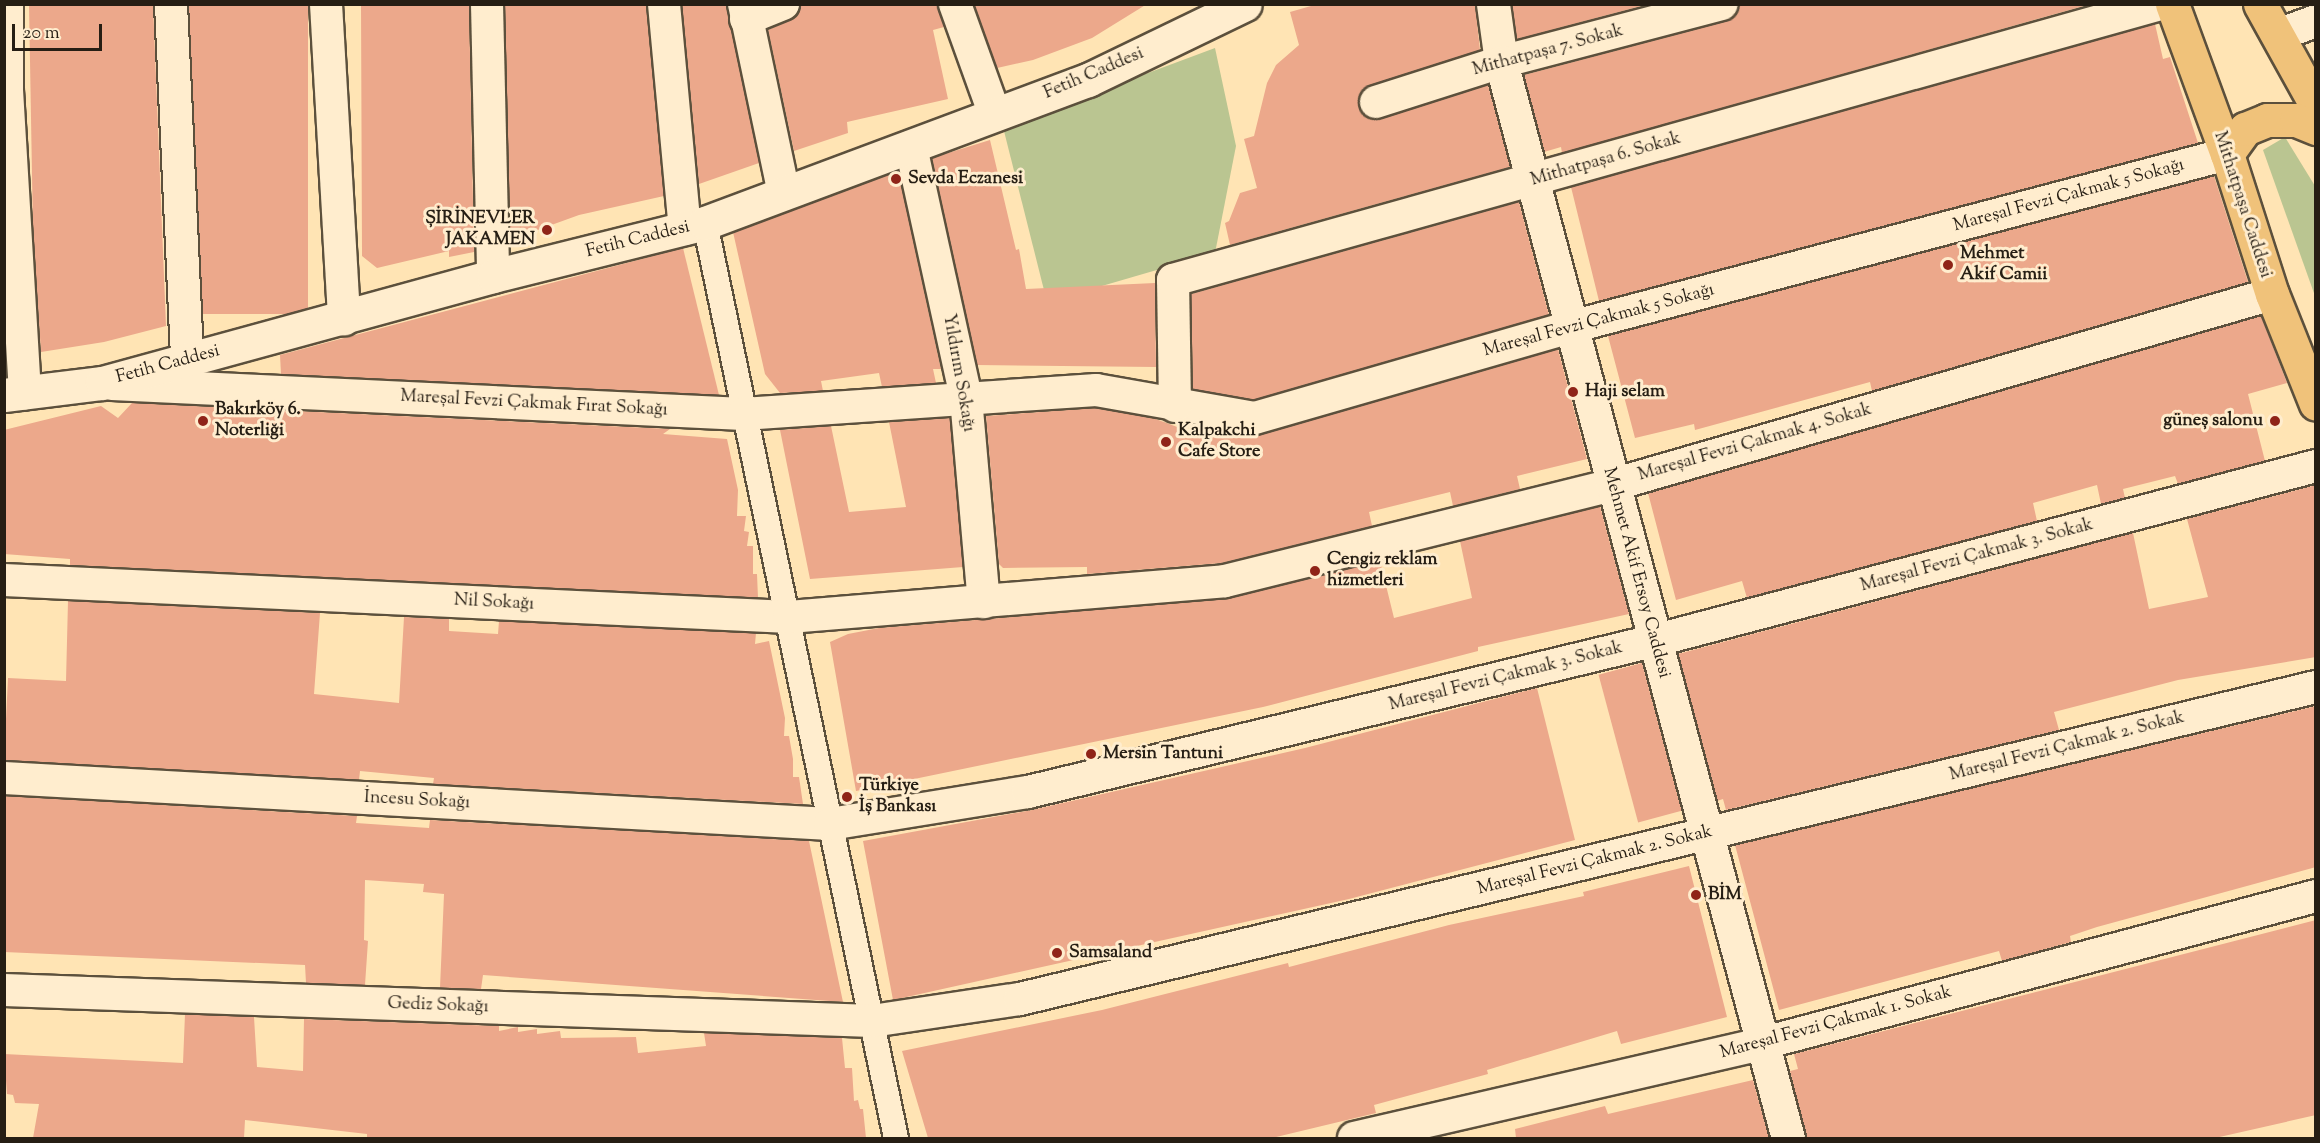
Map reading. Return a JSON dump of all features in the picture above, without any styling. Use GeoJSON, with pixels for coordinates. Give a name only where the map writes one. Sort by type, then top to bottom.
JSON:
{"type":"FeatureCollection","features":[{"type":"Feature","properties":{"kind":"main road","name":"Mithatpaşa Caddesi"},"geometry":{"type":"LineString","coordinates":[[2172,4],[2227,154],[2272,294],[2316,404]]}},
{"type":"Feature","properties":{"kind":"main road"},"geometry":{"type":"LineString","coordinates":[[2260,4],[2316,105]]}},
{"type":"Feature","properties":{"kind":"main road"},"geometry":{"type":"LineString","coordinates":[[2227,154],[2245,129],[2267,120],[2296,120],[2316,128]]}},
{"type":"Feature","properties":{"kind":"street"},"geometry":{"type":"LineString","coordinates":[[7,4],[15,394]]}},
{"type":"Feature","properties":{"kind":"street"},"geometry":{"type":"LineString","coordinates":[[171,4],[187,358]]}},
{"type":"Feature","properties":{"kind":"street"},"geometry":{"type":"LineString","coordinates":[[326,4],[344,319]]}},
{"type":"Feature","properties":{"kind":"street"},"geometry":{"type":"LineString","coordinates":[[487,4],[493,276]]}},
{"type":"Feature","properties":{"kind":"street"},"geometry":{"type":"LineString","coordinates":[[663,4],[695,226],[743,414],[789,616],[896,1138]]}},
{"type":"Feature","properties":{"kind":"street"},"geometry":{"type":"LineString","coordinates":[[783,4],[745,12],[784,194]]}},
{"type":"Feature","properties":{"kind":"street"},"geometry":{"type":"LineString","coordinates":[[955,4],[995,115]]}},
{"type":"Feature","properties":{"kind":"street","name":"Fetih Caddesi"},"geometry":{"type":"LineString","coordinates":[[15,394],[102,383],[187,358],[344,319],[493,276],[695,226],[1088,80],[1245,4]]}},
{"type":"Feature","properties":{"kind":"street","name":"Mehmet Akif Ersoy Caddesi"},"geometry":{"type":"LineString","coordinates":[[1492,4],[1501,62],[1532,181],[1760,1044],[1788,1138]]}},
{"type":"Feature","properties":{"kind":"street","name":"Mithatpaşa 7. Sokak"},"geometry":{"type":"LineString","coordinates":[[1376,102],[1501,62],[1722,4]]}},
{"type":"Feature","properties":{"kind":"street","name":"Mithatpaşa 6. Sokak"},"geometry":{"type":"LineString","coordinates":[[1175,406],[1173,280],[2160,4]]}},
{"type":"Feature","properties":{"kind":"street"},"geometry":{"type":"LineString","coordinates":[[2278,35],[2316,21]]}},
{"type":"Feature","properties":{"kind":"street","name":"Yıldırım Sokağı"},"geometry":{"type":"LineString","coordinates":[[911,147],[966,398],[984,602]]}},
{"type":"Feature","properties":{"kind":"street","name":"Mareşal Fevzi Çakmak 5 Sokağı"},"geometry":{"type":"LineString","coordinates":[[966,398],[1096,390],[1175,406],[1255,418],[1571,327],[2227,154]]}},
{"type":"Feature","properties":{"kind":"street","name":"Mareşal Fevzi Çakmak 4. Sokak"},"geometry":{"type":"LineString","coordinates":[[984,602],[1225,581],[1612,485],[2272,294]]}},
{"type":"Feature","properties":{"kind":"street","name":"Mareşal Fevzi Çakmak Fırat Sokağı"},"geometry":{"type":"LineString","coordinates":[[102,383],[743,414],[966,398]]}},
{"type":"Feature","properties":{"kind":"street","name":"Mareşal Fevzi Çakmak 3. Sokak"},"geometry":{"type":"LineString","coordinates":[[830,824],[1028,792],[1653,641],[2316,466]]}},
{"type":"Feature","properties":{"kind":"street","name":"Nil Sokağı"},"geometry":{"type":"LineString","coordinates":[[4,580],[789,616],[984,602]]}},
{"type":"Feature","properties":{"kind":"street","name":"Mareşal Fevzi Çakmak 2. Sokak"},"geometry":{"type":"LineString","coordinates":[[872,1021],[1020,999],[2316,687]]}},
{"type":"Feature","properties":{"kind":"street","name":"İncesu Sokağı"},"geometry":{"type":"LineString","coordinates":[[4,778],[830,824]]}},
{"type":"Feature","properties":{"kind":"street","name":"Mareşal Fevzi Çakmak 1. Sokak"},"geometry":{"type":"LineString","coordinates":[[1354,1138],[1760,1044],[2316,896]]}},
{"type":"Feature","properties":{"kind":"street","name":"Gediz Sokağı"},"geometry":{"type":"LineString","coordinates":[[4,990],[872,1021]]}},
{"type":"Feature","properties":{"kind":"green space"},"geometry":{"type":"Polygon","coordinates":[[[1215,48],[1236,146],[1215,253],[1047,302],[1003,127],[1215,48]]]}},
{"type":"Feature","properties":{"kind":"green space"},"geometry":{"type":"Polygon","coordinates":[[[2285,137],[2315,186],[2315,296],[2263,150],[2285,137]]]}},
{"type":"Feature","properties":{"kind":"building"},"geometry":{"type":"Polygon","coordinates":[[[29,4],[153,4],[166,326],[104,342],[41,352],[33,232],[29,4]]]}},
{"type":"Feature","properties":{"kind":"building"},"geometry":{"type":"Polygon","coordinates":[[[189,4],[308,4],[308,314],[189,314],[189,4]]]}},
{"type":"Feature","properties":{"kind":"building"},"geometry":{"type":"Polygon","coordinates":[[[361,4],[469,4],[474,252],[449,257],[449,251],[377,268],[362,256],[361,4]]]}},
{"type":"Feature","properties":{"kind":"building"},"geometry":{"type":"Polygon","coordinates":[[[505,4],[646,4],[664,196],[579,215],[510,240],[505,4]]]}},
{"type":"Feature","properties":{"kind":"building"},"geometry":{"type":"Polygon","coordinates":[[[682,4],[726,4],[759,163],[699,184],[682,4]]]}},
{"type":"Feature","properties":{"kind":"building"},"geometry":{"type":"Polygon","coordinates":[[[802,4],[938,4],[944,27],[933,30],[948,99],[847,122],[848,133],[794,151],[768,30],[790,20],[802,4]]]}},
{"type":"Feature","properties":{"kind":"building"},"geometry":{"type":"Polygon","coordinates":[[[974,4],[1147,4],[1092,38],[1033,60],[997,68],[974,4]]]}},
{"type":"Feature","properties":{"kind":"building"},"geometry":{"type":"Polygon","coordinates":[[[1318,4],[1475,4],[1480,50],[1371,85],[1362,90],[1359,107],[1364,116],[1381,119],[1488,85],[1510,167],[1230,245],[1225,223],[1229,221],[1240,193],[1257,188],[1244,139],[1254,136],[1267,83],[1276,65],[1299,45],[1290,12],[1318,4]]]}},
{"type":"Feature","properties":{"kind":"building"},"geometry":{"type":"Polygon","coordinates":[[[1512,4],[1649,4],[1517,39],[1512,4]]]}},
{"type":"Feature","properties":{"kind":"building"},"geometry":{"type":"Polygon","coordinates":[[[1739,4],[2091,4],[1562,153],[1561,147],[1544,152],[1524,75],[1727,21],[1735,16],[1739,4]]]}},
{"type":"Feature","properties":{"kind":"building"},"geometry":{"type":"Polygon","coordinates":[[[2155,24],[2163,59],[2170,57],[2198,143],[1599,301],[1571,187],[2155,24]]]}},
{"type":"Feature","properties":{"kind":"building"},"geometry":{"type":"Polygon","coordinates":[[[990,140],[1016,250],[1019,249],[1026,289],[1155,283],[1156,367],[977,365],[932,158],[990,140]]]}},
{"type":"Feature","properties":{"kind":"building"},"geometry":{"type":"Polygon","coordinates":[[[898,171],[941,369],[933,369],[936,383],[882,387],[879,373],[821,381],[823,391],[780,393],[765,374],[733,232],[898,171]]]}},
{"type":"Feature","properties":{"kind":"building"},"geometry":{"type":"Polygon","coordinates":[[[2214,176],[2248,282],[1872,391],[1870,382],[1695,430],[1694,424],[1635,438],[1608,336],[2214,176]]]}},
{"type":"Feature","properties":{"kind":"building"},"geometry":{"type":"Polygon","coordinates":[[[1519,202],[1549,315],[1254,400],[1193,389],[1191,294],[1519,202]]]}},
{"type":"Feature","properties":{"kind":"building"},"geometry":{"type":"Polygon","coordinates":[[[683,248],[719,395],[281,374],[280,355],[683,248]]]}},
{"type":"Feature","properties":{"kind":"building"},"geometry":{"type":"Polygon","coordinates":[[[2261,316],[2287,383],[2248,394],[2265,461],[2178,484],[2175,476],[2123,489],[2125,498],[2101,504],[2097,485],[2033,503],[2037,521],[1747,598],[1742,581],[1676,600],[1648,493],[2261,316]]]}},
{"type":"Feature","properties":{"kind":"building"},"geometry":{"type":"Polygon","coordinates":[[[1558,349],[1587,459],[1517,476],[1520,489],[1453,506],[1450,492],[1369,512],[1372,526],[1222,563],[1087,574],[1087,567],[1003,568],[999,564],[986,416],[1095,408],[1153,418],[1196,434],[1195,426],[1259,435],[1558,349]]]}},
{"type":"Feature","properties":{"kind":"building"},"geometry":{"type":"Polygon","coordinates":[[[132,403],[670,429],[663,434],[727,439],[738,490],[737,516],[746,516],[744,531],[749,532],[747,546],[753,546],[753,574],[757,574],[758,598],[70,565],[70,559],[4,554],[4,430],[101,406],[118,418],[132,403]]]}},
{"type":"Feature","properties":{"kind":"building"},"geometry":{"type":"Polygon","coordinates":[[[950,418],[963,567],[810,579],[780,430],[831,426],[849,512],[906,507],[889,422],[950,418]]]}},
{"type":"Feature","properties":{"kind":"building"},"geometry":{"type":"Polygon","coordinates":[[[2316,485],[2316,657],[2178,680],[2054,712],[2059,730],[1726,810],[1723,799],[1717,801],[1678,654],[2133,533],[2149,609],[2208,597],[2187,519],[2316,485]]]}},
{"type":"Feature","properties":{"kind":"building"},"geometry":{"type":"Polygon","coordinates":[[[1600,506],[1629,614],[1478,647],[1478,651],[1263,707],[856,791],[830,642],[848,634],[879,628],[1227,599],[1380,561],[1394,618],[1472,598],[1460,541],[1600,506]]]}},
{"type":"Feature","properties":{"kind":"building"},"geometry":{"type":"Polygon","coordinates":[[[68,601],[320,613],[314,694],[399,703],[404,617],[449,619],[449,631],[498,634],[499,621],[756,633],[755,644],[769,641],[785,718],[784,736],[789,736],[793,777],[799,777],[803,804],[433,784],[434,778],[360,771],[359,780],[4,760],[8,678],[66,681],[68,601]]]}},
{"type":"Feature","properties":{"kind":"building"},"geometry":{"type":"Polygon","coordinates":[[[1642,663],[1682,811],[1638,822],[1599,675],[1642,663]]]}},
{"type":"Feature","properties":{"kind":"building"},"geometry":{"type":"Polygon","coordinates":[[[1537,688],[1575,840],[1349,899],[893,1000],[863,841],[1032,810],[1305,748],[1537,688]]]}},
{"type":"Feature","properties":{"kind":"building"},"geometry":{"type":"Polygon","coordinates":[[[2316,706],[2316,867],[2097,927],[2070,936],[2071,942],[2002,961],[1999,951],[1779,1010],[1735,845],[2316,706]]]}},
{"type":"Feature","properties":{"kind":"building"},"geometry":{"type":"Polygon","coordinates":[[[4,796],[357,816],[356,823],[429,828],[430,820],[809,841],[843,1002],[483,975],[481,989],[440,988],[444,894],[423,892],[424,884],[365,880],[364,940],[368,941],[365,985],[306,983],[305,965],[4,952],[4,796]]]}},
{"type":"Feature","properties":{"kind":"building"},"geometry":{"type":"Polygon","coordinates":[[[1689,866],[1727,1017],[1621,1044],[1617,1031],[1487,1070],[1488,1074],[1374,1105],[1376,1113],[1272,1138],[928,1138],[902,1051],[1102,1010],[1288,963],[1289,967],[1449,925],[1584,896],[1583,892],[1689,866]]]}},
{"type":"Feature","properties":{"kind":"building"},"geometry":{"type":"Polygon","coordinates":[[[2316,920],[2316,1115],[2215,1138],[1806,1138],[1790,1071],[1798,1069],[1794,1054],[2316,920]]]}},
{"type":"Feature","properties":{"kind":"building"},"geometry":{"type":"Polygon","coordinates":[[[185,1014],[254,1017],[257,1067],[303,1071],[304,1019],[499,1026],[499,1031],[518,1027],[518,1032],[537,1029],[537,1034],[560,1031],[561,1038],[636,1037],[638,1053],[706,1046],[704,1033],[842,1038],[845,1068],[852,1068],[854,1101],[858,1100],[860,1109],[863,1109],[866,1138],[367,1138],[367,1134],[245,1120],[244,1138],[33,1138],[39,1104],[15,1103],[13,1095],[7,1094],[4,1054],[183,1063],[185,1014]]]}},
{"type":"Feature","properties":{"kind":"building"},"geometry":{"type":"Polygon","coordinates":[[[1753,1080],[1769,1138],[1516,1138],[1515,1129],[1605,1106],[1608,1114],[1753,1080]]]}},
{"type":"Feature","properties":{"kind":"place","name":"Sevda Eczanesi"},"geometry":{"type":"Point","coordinates":[896,179]}},
{"type":"Feature","properties":{"kind":"place","name":"ŞİRİNEVLER JAKAMEN"},"geometry":{"type":"Point","coordinates":[547,230]}},
{"type":"Feature","properties":{"kind":"place","name":"Mehmet Akif Camii"},"geometry":{"type":"Point","coordinates":[1948,265]}},
{"type":"Feature","properties":{"kind":"place","name":"Haji selam"},"geometry":{"type":"Point","coordinates":[1573,392]}},
{"type":"Feature","properties":{"kind":"place","name":"Bakırköy 6. Noterliği"},"geometry":{"type":"Point","coordinates":[203,421]}},
{"type":"Feature","properties":{"kind":"place","name":"güneş salonu"},"geometry":{"type":"Point","coordinates":[2275,421]}},
{"type":"Feature","properties":{"kind":"place","name":"Kalpakchi Cafe Store"},"geometry":{"type":"Point","coordinates":[1166,442]}},
{"type":"Feature","properties":{"kind":"place","name":"Cengiz reklam hizmetleri"},"geometry":{"type":"Point","coordinates":[1315,571]}},
{"type":"Feature","properties":{"kind":"place","name":"Mersin Tantuni"},"geometry":{"type":"Point","coordinates":[1091,754]}},
{"type":"Feature","properties":{"kind":"place","name":"Türkiye İş Bankası"},"geometry":{"type":"Point","coordinates":[847,797]}},
{"type":"Feature","properties":{"kind":"place","name":"BİM"},"geometry":{"type":"Point","coordinates":[1696,895]}},
{"type":"Feature","properties":{"kind":"place","name":"Samsaland"},"geometry":{"type":"Point","coordinates":[1057,953]}}]}
